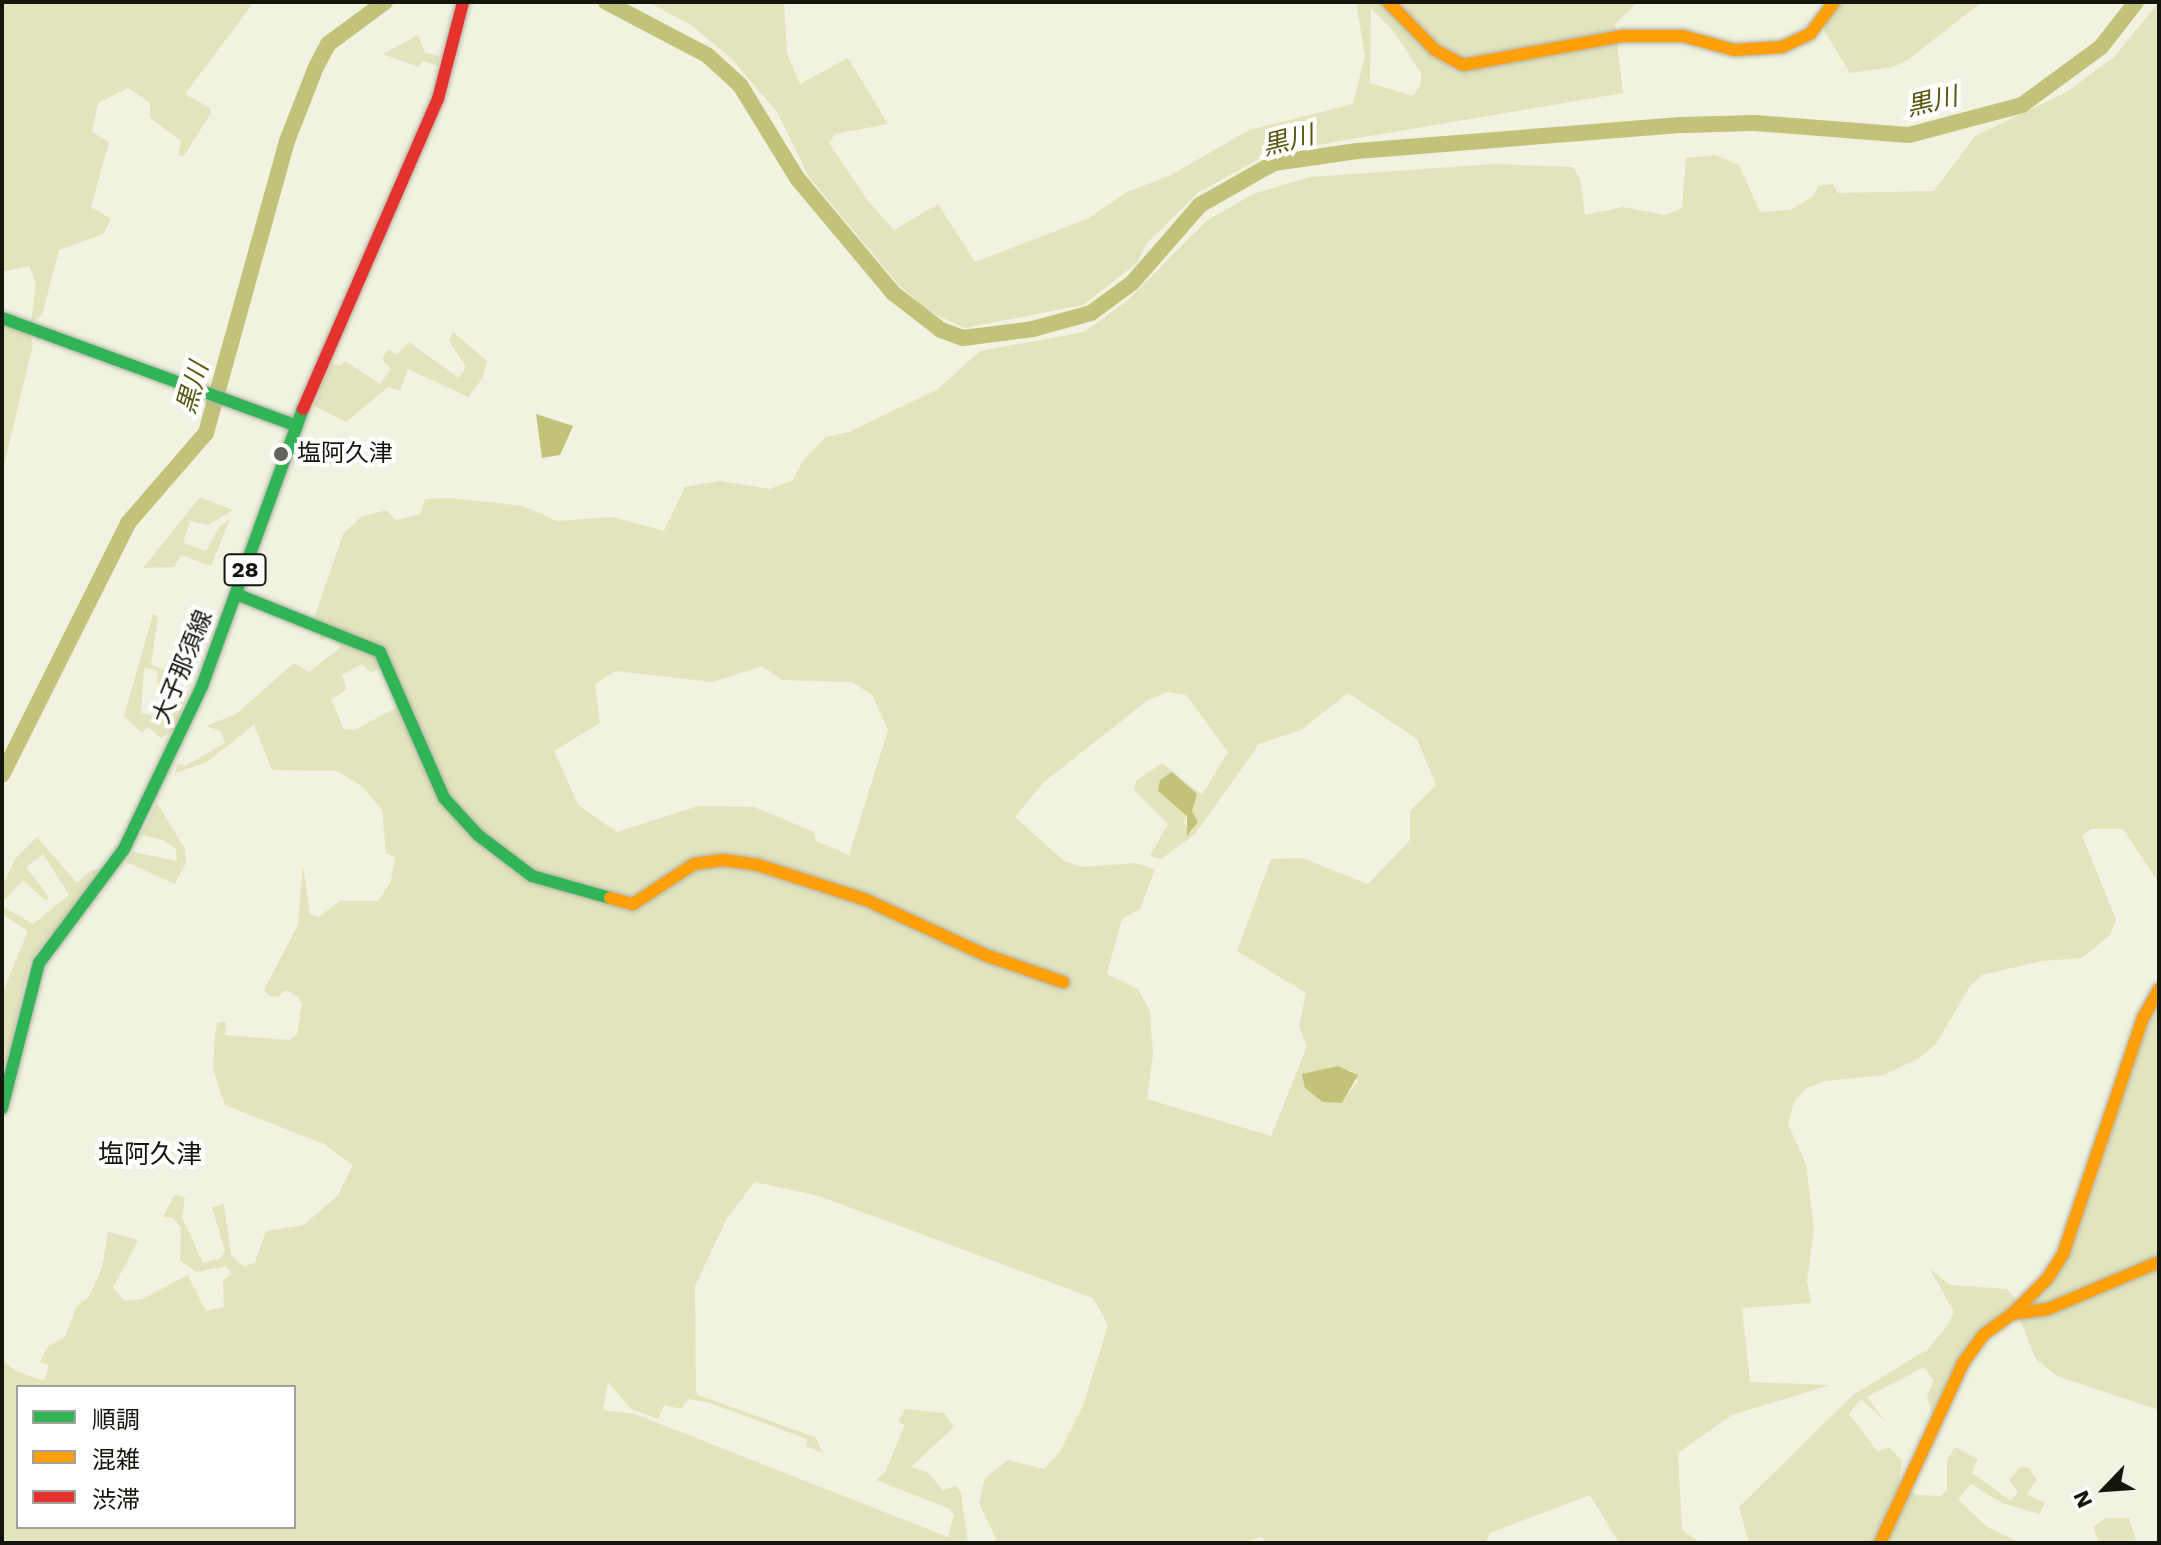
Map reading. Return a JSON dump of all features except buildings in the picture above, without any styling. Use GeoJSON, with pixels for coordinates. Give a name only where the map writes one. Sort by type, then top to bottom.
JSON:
{"type":"FeatureCollection","features":[{"type":"Feature","properties":{"kind":"street"},"geometry":{"type":"LineString","coordinates":[[1388,2],[1435,50],[1463,65],[1623,36],[1683,36],[1734,50],[1782,47],[1810,34],[1834,2]]}},
{"type":"Feature","properties":{"kind":"street","name":"大子那須線"},"geometry":{"type":"LineString","coordinates":[[2,1108],[33,976],[49,947],[124,849],[202,686],[297,426],[438,99],[462,8]]}},
{"type":"Feature","properties":{"kind":"street"},"geometry":{"type":"LineString","coordinates":[[2,318],[297,426]]}},
{"type":"Feature","properties":{"kind":"street"},"geometry":{"type":"LineString","coordinates":[[236,594],[380,652],[444,798],[478,835],[532,876],[633,904],[694,864],[723,860],[758,865],[864,899],[973,950],[1063,982]]}},
{"type":"Feature","properties":{"kind":"street"},"geometry":{"type":"LineString","coordinates":[[1880,1543],[1963,1363],[1983,1335],[2012,1314],[2057,1267],[2143,1018],[2159,989]]}},
{"type":"Feature","properties":{"kind":"street"},"geometry":{"type":"LineString","coordinates":[[2012,1314],[2048,1309],[2159,1262]]}},
{"type":"Feature","properties":{"kind":"green space"},"geometry":{"type":"Polygon","coordinates":[[[2,2],[254,2],[185,94],[210,108],[211,113],[184,156],[178,155],[181,141],[150,118],[150,103],[128,88],[98,103],[92,132],[109,142],[91,207],[111,219],[103,234],[59,250],[42,315],[31,322],[36,283],[29,266],[2,272],[2,2]]]}},
{"type":"Feature","properties":{"kind":"green space"},"geometry":{"type":"Polygon","coordinates":[[[648,2],[784,2],[787,53],[800,84],[848,58],[888,124],[835,134],[829,143],[868,201],[894,230],[938,204],[975,262],[1087,219],[1127,192],[1171,175],[1249,130],[1353,104],[1365,56],[1356,2],[1638,2],[1615,24],[1623,93],[1270,153],[1199,192],[1147,243],[1137,263],[1083,305],[965,328],[928,311],[898,284],[809,177],[777,112],[732,59],[691,25],[648,2]],[[1371,8],[1370,83],[1413,96],[1421,84],[1421,73],[1394,32],[1371,8]]]}},
{"type":"Feature","properties":{"kind":"green space"},"geometry":{"type":"Polygon","coordinates":[[[1838,2],[1982,2],[1909,59],[1893,67],[1850,73],[1822,27],[1838,2]]]}},
{"type":"Feature","properties":{"kind":"green space"},"geometry":{"type":"Polygon","coordinates":[[[2159,2],[2159,883],[2123,829],[2091,829],[2082,836],[2116,919],[2110,935],[2082,958],[2042,961],[1982,975],[1970,986],[1936,1044],[1919,1058],[1884,1075],[1825,1081],[1807,1088],[1794,1101],[1788,1124],[1806,1164],[1814,1230],[1807,1281],[1811,1303],[1742,1308],[1750,1382],[1830,1385],[1732,1415],[1678,1453],[1682,1530],[1701,1543],[1619,1543],[1590,1495],[1490,1533],[1485,1543],[1265,1543],[1262,1537],[1240,1543],[992,1543],[996,1539],[979,1503],[985,1478],[1008,1460],[1044,1469],[1059,1453],[1084,1403],[1108,1325],[1093,1298],[819,1196],[755,1182],[727,1218],[695,1286],[696,1389],[698,1395],[815,1437],[823,1453],[806,1446],[807,1439],[710,1403],[688,1399],[681,1409],[664,1405],[658,1419],[631,1409],[608,1382],[603,1410],[635,1414],[948,1537],[954,1515],[950,1509],[876,1480],[885,1472],[905,1425],[898,1422],[905,1409],[944,1413],[954,1427],[911,1467],[927,1472],[943,1490],[956,1486],[961,1493],[968,1543],[8,1543],[2,1536],[2,1360],[16,1371],[44,1381],[49,1365],[40,1362],[48,1346],[65,1337],[77,1306],[89,1297],[102,1268],[108,1232],[138,1240],[113,1288],[125,1301],[142,1299],[188,1275],[206,1311],[224,1307],[223,1280],[232,1274],[226,1266],[197,1272],[180,1261],[181,1228],[173,1218],[163,1217],[175,1194],[185,1198],[182,1217],[203,1263],[221,1258],[225,1251],[212,1207],[224,1204],[231,1255],[244,1267],[255,1262],[266,1231],[304,1225],[338,1195],[353,1165],[324,1144],[225,1105],[213,1069],[215,1037],[217,1023],[226,1022],[225,1035],[289,1040],[297,1034],[302,1004],[297,996],[285,990],[278,997],[269,996],[264,990],[298,925],[303,865],[310,914],[319,917],[340,901],[378,901],[391,881],[395,857],[386,853],[382,810],[362,786],[337,771],[272,770],[254,725],[207,762],[175,773],[178,764],[185,766],[225,743],[221,731],[206,726],[236,714],[294,663],[309,672],[341,647],[328,634],[321,641],[315,616],[343,534],[361,517],[387,510],[395,520],[421,514],[425,499],[450,498],[523,506],[557,521],[613,517],[664,531],[685,487],[719,481],[770,489],[793,480],[802,462],[826,437],[849,432],[938,389],[980,351],[1084,332],[1127,301],[1206,221],[1253,194],[1310,177],[1494,164],[1573,167],[1580,178],[1585,215],[1623,207],[1665,215],[1682,208],[1686,158],[1716,155],[1739,165],[1760,212],[1790,210],[1814,196],[1818,186],[1833,184],[1838,193],[1934,191],[1975,136],[2065,93],[2114,57],[2159,2]],[[362,664],[342,675],[347,689],[331,700],[344,729],[354,730],[400,706],[381,667],[371,673],[362,664]],[[762,666],[713,682],[615,671],[595,684],[600,723],[554,751],[579,806],[617,832],[698,806],[754,807],[814,832],[816,841],[849,855],[888,730],[872,695],[852,682],[782,680],[762,666]],[[1168,692],[1148,700],[1044,782],[1015,817],[1064,861],[1082,867],[1136,863],[1155,869],[1140,909],[1122,919],[1107,974],[1138,989],[1150,1011],[1153,1055],[1147,1099],[1271,1136],[1307,1046],[1299,1027],[1306,993],[1237,951],[1271,859],[1302,858],[1368,884],[1410,840],[1410,811],[1436,785],[1417,739],[1348,693],[1301,730],[1259,744],[1195,834],[1161,859],[1150,856],[1168,824],[1134,790],[1136,781],[1162,763],[1202,795],[1228,752],[1186,695],[1168,692]],[[1172,772],[1173,801],[1187,816],[1184,822],[1190,834],[1198,822],[1192,811],[1197,794],[1172,772]],[[1338,1067],[1303,1074],[1342,1103],[1357,1082],[1355,1072],[1338,1067]]]}},
{"type":"Feature","properties":{"kind":"green space"},"geometry":{"type":"Polygon","coordinates":[[[418,35],[425,53],[438,55],[439,66],[423,61],[418,67],[383,54],[418,35]]]}},
{"type":"Feature","properties":{"kind":"green space"},"geometry":{"type":"Polygon","coordinates":[[[2,324],[29,333],[33,344],[2,474],[2,324]]]}},
{"type":"Feature","properties":{"kind":"green space"},"geometry":{"type":"Polygon","coordinates":[[[453,332],[487,361],[482,379],[468,397],[408,369],[400,391],[388,387],[346,422],[314,406],[331,363],[340,366],[345,361],[380,384],[391,369],[382,359],[388,349],[397,355],[409,342],[459,378],[466,367],[449,341],[453,332]]]}},
{"type":"Feature","properties":{"kind":"green space"},"geometry":{"type":"Polygon","coordinates":[[[200,497],[233,510],[208,525],[190,521],[183,543],[206,551],[219,527],[230,519],[211,566],[181,555],[174,567],[143,568],[200,497]]]}},
{"type":"Feature","properties":{"kind":"green space"},"geometry":{"type":"Polygon","coordinates":[[[153,614],[158,616],[151,665],[165,670],[171,691],[186,696],[177,727],[161,738],[148,727],[142,733],[124,716],[153,614]],[[144,668],[141,713],[165,717],[172,712],[158,686],[157,670],[144,668]]]}},
{"type":"Feature","properties":{"kind":"green space"},"geometry":{"type":"Polygon","coordinates":[[[157,803],[185,849],[186,863],[175,884],[126,862],[133,852],[177,861],[176,849],[163,840],[141,835],[157,803]]]}},
{"type":"Feature","properties":{"kind":"green space"},"geometry":{"type":"Polygon","coordinates":[[[37,837],[77,883],[90,871],[104,868],[29,962],[2,1083],[2,994],[28,931],[2,914],[2,906],[33,924],[69,895],[43,854],[26,867],[49,897],[46,901],[23,880],[2,903],[2,887],[15,859],[37,837]]]}},
{"type":"Feature","properties":{"kind":"green space"},"geometry":{"type":"Polygon","coordinates":[[[2159,993],[2159,1410],[2057,1376],[2035,1358],[2020,1319],[2028,1301],[2059,1271],[2159,993]]]}},
{"type":"Feature","properties":{"kind":"green space"},"geometry":{"type":"Polygon","coordinates":[[[1930,1269],[1950,1285],[2007,1289],[2017,1301],[1985,1327],[1933,1418],[1927,1395],[1934,1381],[1924,1367],[1867,1397],[1886,1422],[1861,1399],[1849,1414],[1878,1452],[1889,1447],[1902,1461],[1899,1484],[1917,1495],[1940,1496],[1947,1490],[1947,1460],[1955,1447],[1978,1459],[1972,1473],[2011,1501],[2018,1492],[2009,1480],[2021,1467],[2029,1468],[2037,1480],[2027,1494],[2045,1503],[2039,1514],[2002,1503],[1971,1484],[1958,1499],[1987,1527],[2021,1543],[1749,1543],[1739,1507],[1853,1395],[1928,1349],[1947,1326],[1954,1312],[1930,1269]]]}},
{"type":"Feature","properties":{"kind":"green space"},"geometry":{"type":"Polygon","coordinates":[[[2106,1518],[2129,1518],[2136,1540],[2099,1543],[2093,1527],[2106,1518]]]}},
{"type":"Feature","properties":{"kind":"shaded area"},"geometry":{"type":"Polygon","coordinates":[[[536,414],[573,426],[560,455],[542,458],[536,414]]]}},
{"type":"Feature","properties":{"kind":"shaded area"},"geometry":{"type":"Polygon","coordinates":[[[1172,772],[1197,794],[1192,811],[1198,822],[1187,836],[1187,816],[1158,791],[1160,780],[1172,772]]]}},
{"type":"Feature","properties":{"kind":"shaded area"},"geometry":{"type":"Polygon","coordinates":[[[1338,1066],[1358,1075],[1342,1103],[1323,1102],[1305,1088],[1302,1074],[1338,1066]]]}},
{"type":"Feature","properties":{"kind":"waterway","name":"黒川"},"geometry":{"type":"LineString","coordinates":[[2,775],[128,523],[206,433],[287,141],[316,67],[328,44],[385,2]]}},
{"type":"Feature","properties":{"kind":"waterway","name":"黒川"},"geometry":{"type":"LineString","coordinates":[[606,2],[707,55],[740,85],[797,178],[893,293],[941,330],[963,338],[1033,329],[1091,313],[1132,283],[1200,205],[1274,163],[1357,151],[1683,125],[1755,123],[1909,135],[2022,105],[2101,47],[2136,2]]}},
{"type":"Feature","properties":{"kind":"traffic: fast"},"geometry":{"type":"LineString","coordinates":[[2,318],[297,426]]}},
{"type":"Feature","properties":{"kind":"traffic: fast"},"geometry":{"type":"LineString","coordinates":[[2,1108],[39,963],[124,849],[202,686],[303,409]]}},
{"type":"Feature","properties":{"kind":"traffic: fast"},"geometry":{"type":"LineString","coordinates":[[236,594],[380,652],[444,798],[478,835],[532,876],[610,898]]}},
{"type":"Feature","properties":{"kind":"traffic: slow"},"geometry":{"type":"LineString","coordinates":[[1388,2],[1435,50],[1463,65],[1623,36],[1683,36],[1734,50],[1782,47],[1810,34],[1834,2]]}},
{"type":"Feature","properties":{"kind":"traffic: slow"},"geometry":{"type":"LineString","coordinates":[[610,898],[633,904],[694,864],[723,860],[758,865],[864,899],[985,955],[1063,982]]}},
{"type":"Feature","properties":{"kind":"traffic: slow"},"geometry":{"type":"LineString","coordinates":[[2012,1314],[2047,1279],[2063,1254],[2143,1018],[2159,989]]}},
{"type":"Feature","properties":{"kind":"traffic: slow"},"geometry":{"type":"LineString","coordinates":[[1880,1543],[1963,1363],[1983,1335],[2012,1314],[2048,1309],[2159,1262]]}},
{"type":"Feature","properties":{"kind":"traffic: jam"},"geometry":{"type":"LineString","coordinates":[[303,409],[438,99],[463,2]]}},
{"type":"Feature","properties":{"kind":"place","name":"塩阿久津"},"geometry":{"type":"Point","coordinates":[281,454]}},
{"type":"Feature","properties":{"kind":"district","name":"塩阿久津"},"geometry":{"type":"Point","coordinates":[150,1155]}}]}
